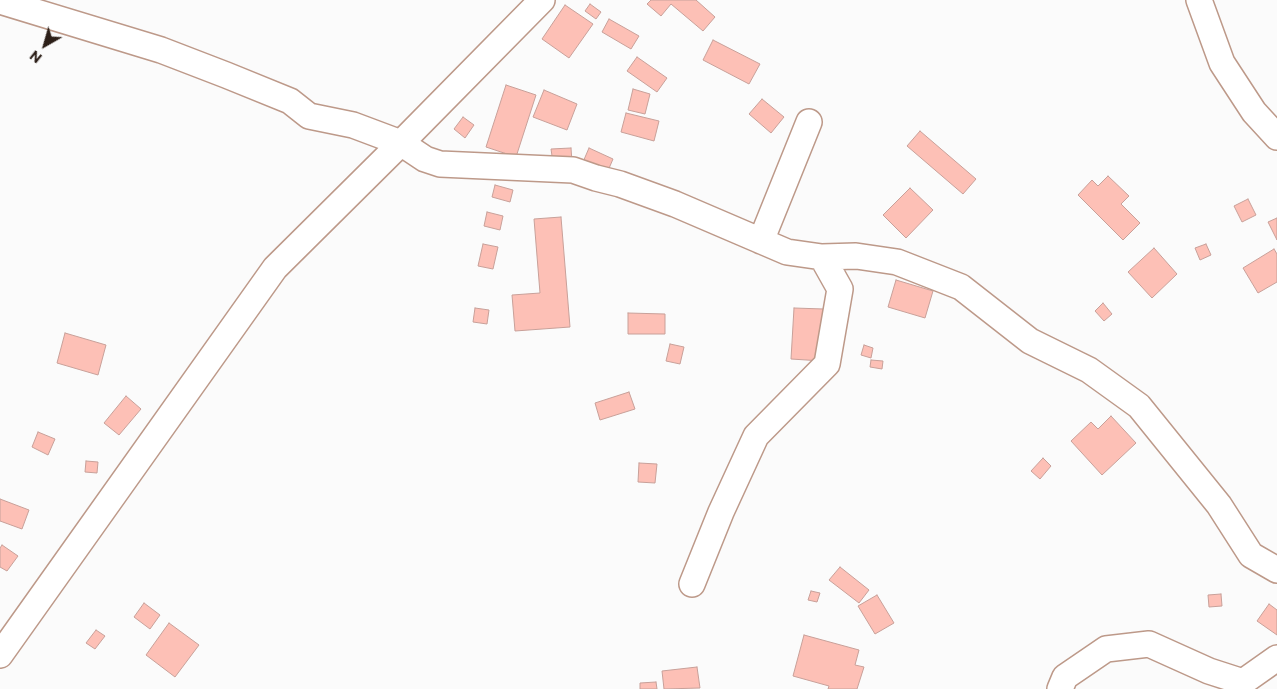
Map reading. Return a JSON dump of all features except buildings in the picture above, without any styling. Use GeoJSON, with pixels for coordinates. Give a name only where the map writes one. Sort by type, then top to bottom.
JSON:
{"type":"FeatureCollection","features":[{"type":"Feature","properties":{"kind":"street"},"geometry":{"type":"LineString","coordinates":[[0,655],[275,268],[542,0]]}},
{"type":"Feature","properties":{"kind":"street"},"geometry":{"type":"LineString","coordinates":[[1200,0],[1222,63],[1254,112],[1277,137]]}},
{"type":"Feature","properties":{"kind":"street"},"geometry":{"type":"LineString","coordinates":[[0,1],[161,50],[290,101],[309,116],[353,125],[401,143],[425,159],[440,164],[573,170],[620,184],[674,204],[787,252],[822,257],[856,256],[897,262],[961,287],[1030,341],[1089,370],[1139,406],[1219,505],[1251,556],[1277,570]]}},
{"type":"Feature","properties":{"kind":"street"},"geometry":{"type":"LineString","coordinates":[[761,240],[810,122]]}},
{"type":"Feature","properties":{"kind":"street"},"geometry":{"type":"LineString","coordinates":[[692,584],[721,512],[756,436],[827,364],[840,289],[822,257]]}},
{"type":"Feature","properties":{"kind":"street"},"geometry":{"type":"LineString","coordinates":[[1060,689],[1065,677],[1106,649],[1149,644],[1209,672],[1246,685],[1277,658]]}}]}
